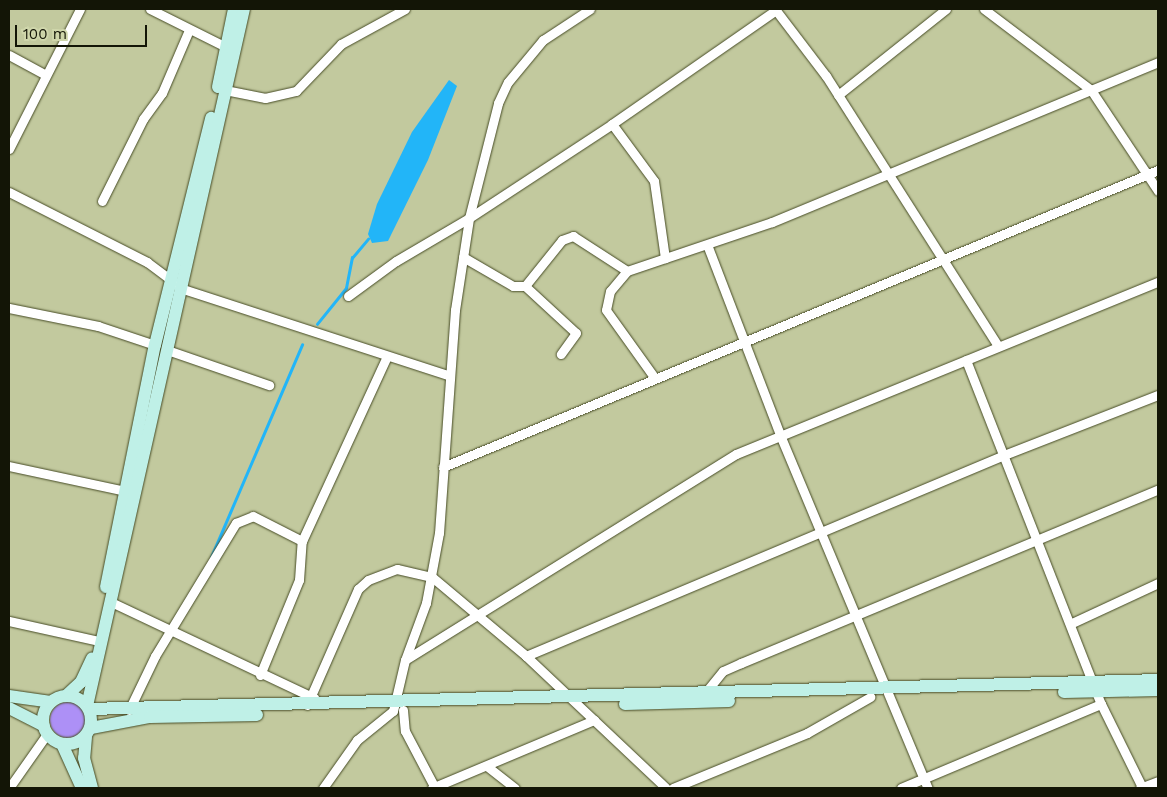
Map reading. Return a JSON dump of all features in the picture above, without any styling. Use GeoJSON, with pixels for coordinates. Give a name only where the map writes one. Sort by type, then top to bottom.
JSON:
{"type":"FeatureCollection","features":[{"type":"Feature","properties":{"kind":"street"},"geometry":{"type":"LineString","coordinates":[[9,149],[80,9]]}},
{"type":"Feature","properties":{"kind":"street"},"geometry":{"type":"LineString","coordinates":[[150,9],[226,47]]}},
{"type":"Feature","properties":{"kind":"street"},"geometry":{"type":"LineString","coordinates":[[9,696],[51,702],[66,696],[88,672],[155,345],[174,280],[234,9]]}},
{"type":"Feature","properties":{"kind":"street"},"geometry":{"type":"LineString","coordinates":[[92,788],[84,758],[88,733],[88,707],[170,350],[244,9]]}},
{"type":"Feature","properties":{"kind":"street"},"geometry":{"type":"LineString","coordinates":[[226,90],[265,98],[296,91],[341,44],[405,9]]}},
{"type":"Feature","properties":{"kind":"street"},"geometry":{"type":"LineString","coordinates":[[590,9],[543,40],[508,82],[488,136],[469,218],[448,375],[443,467],[432,577],[405,660],[396,705],[405,731],[434,788],[488,767],[594,720]]}},
{"type":"Feature","properties":{"kind":"street"},"geometry":{"type":"LineString","coordinates":[[348,296],[396,261],[469,218],[612,124],[775,9],[838,95],[998,346]]}},
{"type":"Feature","properties":{"kind":"street"},"geometry":{"type":"LineString","coordinates":[[838,95],[944,9]]}},
{"type":"Feature","properties":{"kind":"street"},"geometry":{"type":"LineString","coordinates":[[984,9],[1091,90],[1158,190]]}},
{"type":"Feature","properties":{"kind":"street"},"geometry":{"type":"LineString","coordinates":[[102,201],[143,119],[162,93],[189,30]]}},
{"type":"Feature","properties":{"kind":"street"},"geometry":{"type":"LineString","coordinates":[[9,55],[46,75]]}},
{"type":"Feature","properties":{"kind":"street"},"geometry":{"type":"LineString","coordinates":[[654,377],[606,310],[610,291],[627,270],[708,246],[1158,62]]}},
{"type":"Feature","properties":{"kind":"street"},"geometry":{"type":"LineString","coordinates":[[612,124],[654,181],[665,258]]}},
{"type":"Feature","properties":{"kind":"street"},"geometry":{"type":"LineString","coordinates":[[443,467],[654,377],[1158,170]]}},
{"type":"Feature","properties":{"kind":"street"},"geometry":{"type":"LineString","coordinates":[[9,192],[174,280],[183,289],[386,358],[448,375]]}},
{"type":"Feature","properties":{"kind":"street"},"geometry":{"type":"LineString","coordinates":[[525,286],[562,240],[573,236],[627,270]]}},
{"type":"Feature","properties":{"kind":"street"},"geometry":{"type":"LineString","coordinates":[[708,246],[780,436],[891,692],[928,788]]}},
{"type":"Feature","properties":{"kind":"street"},"geometry":{"type":"LineString","coordinates":[[463,257],[513,286],[525,286],[576,333],[561,354]]}},
{"type":"Feature","properties":{"kind":"street"},"geometry":{"type":"LineString","coordinates":[[405,660],[695,477],[780,436],[1158,282]]}},
{"type":"Feature","properties":{"kind":"street"},"geometry":{"type":"LineString","coordinates":[[9,308],[98,326],[155,345]]}},
{"type":"Feature","properties":{"kind":"street"},"geometry":{"type":"LineString","coordinates":[[170,350],[269,385]]}},
{"type":"Feature","properties":{"kind":"street"},"geometry":{"type":"LineString","coordinates":[[260,675],[299,580],[302,541],[386,358]]}},
{"type":"Feature","properties":{"kind":"street"},"geometry":{"type":"LineString","coordinates":[[966,360],[1035,539],[1072,624],[1101,704],[1141,788],[1158,781]]}},
{"type":"Feature","properties":{"kind":"street"},"geometry":{"type":"LineString","coordinates":[[526,656],[1004,455],[1158,396]]}},
{"type":"Feature","properties":{"kind":"street"},"geometry":{"type":"LineString","coordinates":[[9,466],[126,491]]}},
{"type":"Feature","properties":{"kind":"street"},"geometry":{"type":"LineString","coordinates":[[705,693],[723,671],[1158,489]]}},
{"type":"Feature","properties":{"kind":"street"},"geometry":{"type":"LineString","coordinates":[[129,710],[172,631],[236,523],[253,516],[302,541]]}},
{"type":"Feature","properties":{"kind":"street"},"geometry":{"type":"LineString","coordinates":[[308,702],[358,590],[368,580],[397,569],[432,577],[526,656],[666,788]]}},
{"type":"Feature","properties":{"kind":"street"},"geometry":{"type":"LineString","coordinates":[[1072,624],[1158,583]]}},
{"type":"Feature","properties":{"kind":"street"},"geometry":{"type":"LineString","coordinates":[[111,602],[260,675],[308,702]]}},
{"type":"Feature","properties":{"kind":"street"},"geometry":{"type":"LineString","coordinates":[[9,621],[95,640]]}},
{"type":"Feature","properties":{"kind":"street"},"geometry":{"type":"LineString","coordinates":[[1096,687],[1158,680]]}},
{"type":"Feature","properties":{"kind":"street"},"geometry":{"type":"LineString","coordinates":[[573,701],[705,693],[891,692],[1096,687],[1158,690]]}},
{"type":"Feature","properties":{"kind":"street"},"geometry":{"type":"LineString","coordinates":[[62,744],[88,733],[150,717],[396,705],[870,697],[891,692]]}},
{"type":"Feature","properties":{"kind":"street"},"geometry":{"type":"LineString","coordinates":[[66,696],[88,707],[129,710],[308,702],[396,705]]}},
{"type":"Feature","properties":{"kind":"street"},"geometry":{"type":"LineString","coordinates":[[673,788],[807,733],[870,697]]}},
{"type":"Feature","properties":{"kind":"street"},"geometry":{"type":"LineString","coordinates":[[9,788],[45,730],[51,702]]}},
{"type":"Feature","properties":{"kind":"street"},"geometry":{"type":"LineString","coordinates":[[902,788],[1101,704]]}},
{"type":"Feature","properties":{"kind":"street"},"geometry":{"type":"LineString","coordinates":[[323,788],[362,734],[396,705]]}},
{"type":"Feature","properties":{"kind":"street"},"geometry":{"type":"LineString","coordinates":[[9,708],[45,730],[62,744],[82,788]]}},
{"type":"Feature","properties":{"kind":"street"},"geometry":{"type":"LineString","coordinates":[[488,767],[514,788]]}},
{"type":"Feature","properties":{"kind":"shaded area"},"geometry":{"type":"Polygon","coordinates":[[[68,702],[75,703],[81,707],[85,713],[85,727],[81,733],[75,737],[68,738],[61,737],[55,733],[51,727],[50,720],[51,713],[55,707],[61,703],[68,702]]]}},
{"type":"Feature","properties":{"kind":"water"},"geometry":{"type":"Polygon","coordinates":[[[449,80],[457,86],[428,160],[388,241],[372,243],[368,234],[377,204],[412,132],[449,80]]]}},
{"type":"Feature","properties":{"kind":"waterway"},"geometry":{"type":"LineString","coordinates":[[317,324],[346,288],[352,258],[368,239]]}},
{"type":"Feature","properties":{"kind":"waterway"},"geometry":{"type":"LineString","coordinates":[[211,557],[302,345]]}}]}
